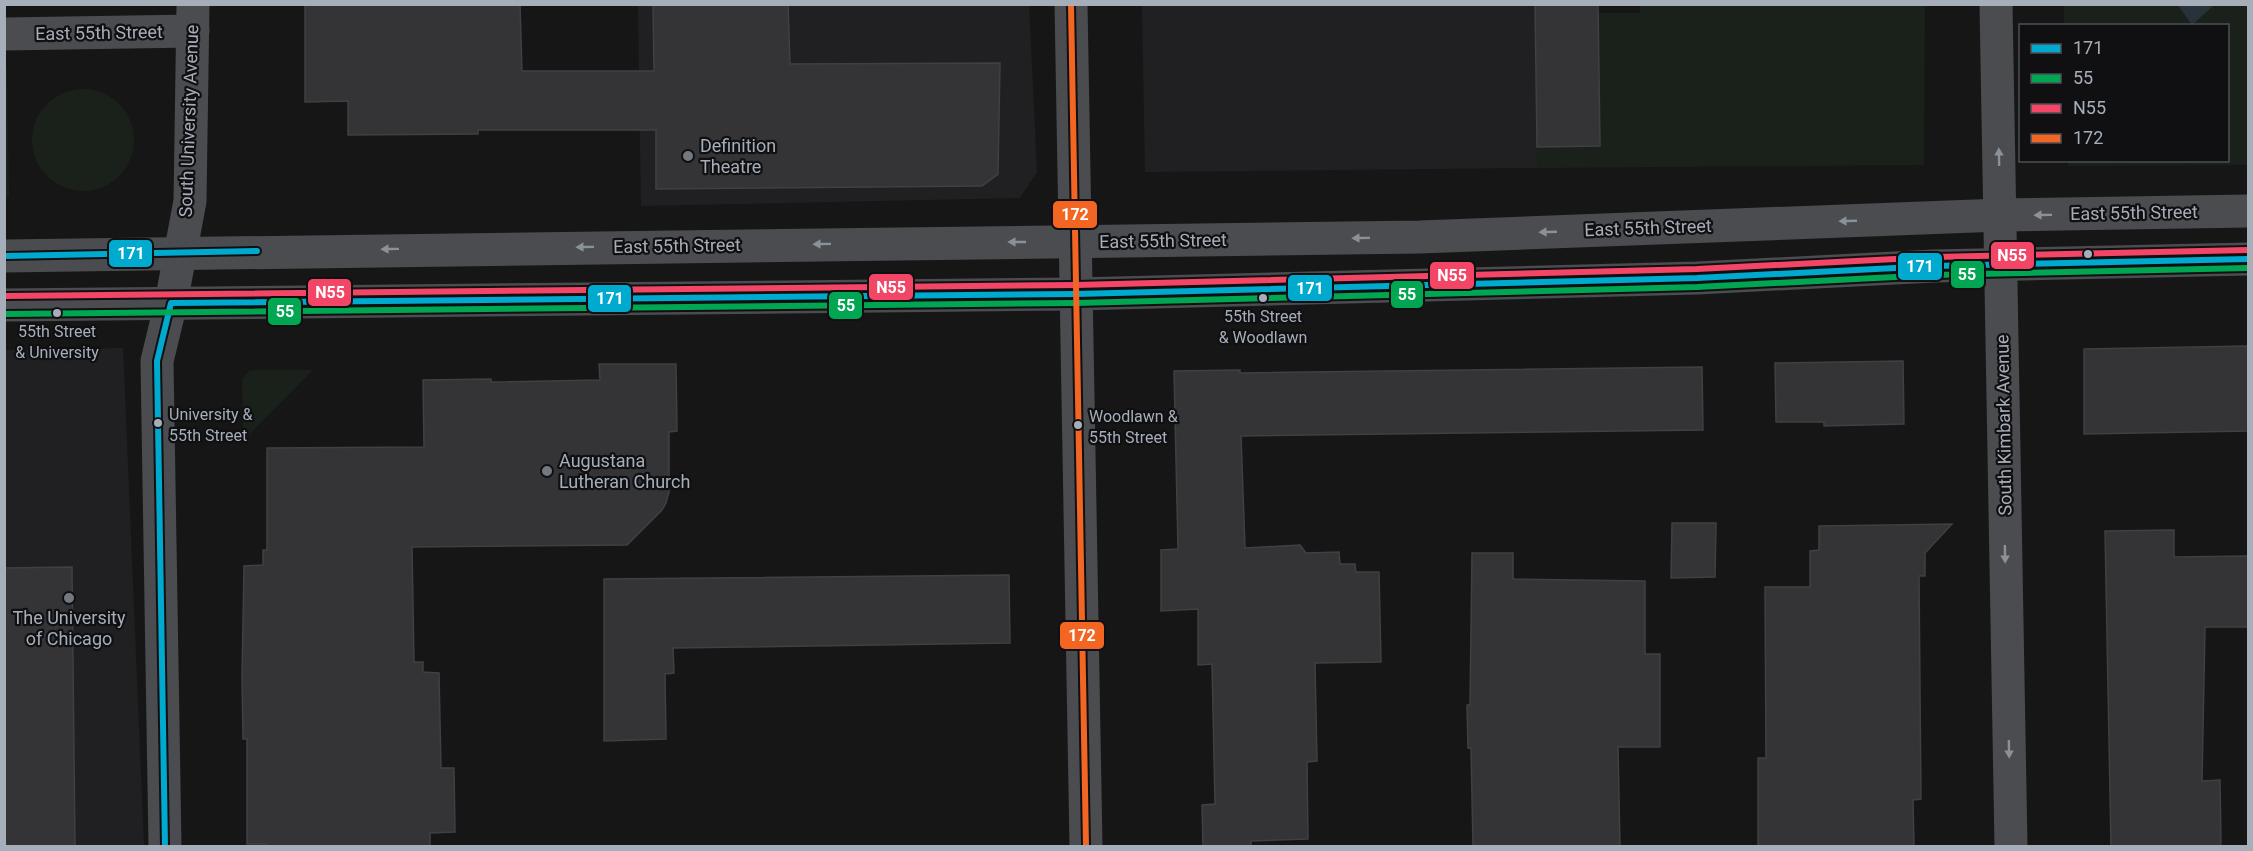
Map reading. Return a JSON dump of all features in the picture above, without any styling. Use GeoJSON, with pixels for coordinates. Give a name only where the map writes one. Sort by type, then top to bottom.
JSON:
{"type":"FeatureCollection","features":[{"type":"Feature","properties":{"kind":"street"},"geometry":{"type":"LineString","coordinates":[[1071,4],[1086,846]]}},
{"type":"Feature","properties":{"kind":"street","name":"South Kimbark Avenue"},"geometry":{"type":"LineString","coordinates":[[1996,4],[2012,846]]}},
{"type":"Feature","properties":{"kind":"street","name":"East 55th Street"},"geometry":{"type":"LineString","coordinates":[[4,34],[193,18]]}},
{"type":"Feature","properties":{"kind":"street","name":"South University Avenue"},"geometry":{"type":"LineString","coordinates":[[165,846],[157,361],[171,303],[190,201],[193,18]]}},
{"type":"Feature","properties":{"kind":"street","name":"East 55th Street"},"geometry":{"type":"LineString","coordinates":[[4,256],[1420,237],[2001,215],[2248,211]]}},
{"type":"Feature","properties":{"kind":"street"},"geometry":{"type":"LineString","coordinates":[[4,305],[1076,294],[1697,278],[2002,265],[2248,259]]}},
{"type":"Feature","properties":{"kind":"shaded area"},"geometry":{"type":"Polygon","coordinates":[[[1641,4],[1925,5],[1924,165],[1538,168],[1537,147],[1600,146],[1598,13],[1640,13],[1641,4]]]}},
{"type":"Feature","properties":{"kind":"shaded area"},"geometry":{"type":"Polygon","coordinates":[[[638,5],[1029,5],[1037,172],[1020,198],[641,206],[638,5]]]}},
{"type":"Feature","properties":{"kind":"shaded area"},"geometry":{"type":"Polygon","coordinates":[[[1142,5],[1535,5],[1538,168],[1145,172],[1142,5]]]}},
{"type":"Feature","properties":{"kind":"shaded area"},"geometry":{"type":"Polygon","coordinates":[[[2064,5],[2248,5],[2248,165],[2068,166],[2068,162],[2229,162],[2229,24],[2064,24],[2064,5]]]}},
{"type":"Feature","properties":{"kind":"shaded area"},"geometry":{"type":"Polygon","coordinates":[[[2178,5],[2214,5],[2193,24],[2178,5]]]}},
{"type":"Feature","properties":{"kind":"shaded area"},"geometry":{"type":"Polygon","coordinates":[[[5,70],[7,70],[9,197],[4,197],[5,70]]]}},
{"type":"Feature","properties":{"kind":"shaded area"},"geometry":{"type":"Polygon","coordinates":[[[83,89],[103,93],[119,104],[130,120],[134,140],[130,160],[119,176],[103,187],[83,191],[63,187],[47,176],[36,160],[32,140],[36,120],[47,104],[63,93],[83,89]]]}},
{"type":"Feature","properties":{"kind":"shaded area","name":"The University of Chicago"},"geometry":{"type":"Polygon","coordinates":[[[123,348],[144,846],[5,846],[4,350],[123,348]]]}},
{"type":"Feature","properties":{"kind":"shaded area"},"geometry":{"type":"Polygon","coordinates":[[[313,370],[243,441],[242,379],[249,371],[313,370]]]}},
{"type":"Feature","properties":{"kind":"building"},"geometry":{"type":"Polygon","coordinates":[[[305,4],[520,4],[522,71],[654,71],[653,4],[788,4],[790,64],[1000,63],[998,174],[982,186],[656,189],[656,130],[478,130],[478,134],[348,135],[348,101],[305,102],[305,4]]]}},
{"type":"Feature","properties":{"kind":"building"},"geometry":{"type":"Polygon","coordinates":[[[1535,4],[1598,4],[1600,146],[1537,147],[1535,4]]]}},
{"type":"Feature","properties":{"kind":"building"},"geometry":{"type":"Polygon","coordinates":[[[2248,346],[2248,431],[2084,434],[2084,349],[2248,346]]]}},
{"type":"Feature","properties":{"kind":"building"},"geometry":{"type":"Polygon","coordinates":[[[1903,361],[1904,424],[1824,426],[1824,422],[1776,422],[1775,363],[1903,361]]]}},
{"type":"Feature","properties":{"kind":"building"},"geometry":{"type":"Polygon","coordinates":[[[599,364],[676,364],[677,431],[669,432],[669,492],[662,510],[627,545],[412,547],[414,662],[423,662],[423,672],[439,673],[441,768],[454,768],[455,832],[430,833],[430,846],[247,844],[247,739],[243,739],[242,676],[244,566],[263,565],[263,550],[267,550],[267,448],[424,447],[423,380],[491,379],[491,382],[600,380],[599,364]]]}},
{"type":"Feature","properties":{"kind":"building"},"geometry":{"type":"Polygon","coordinates":[[[1702,367],[1703,430],[1241,436],[1245,548],[1300,545],[1306,553],[1339,552],[1340,564],[1355,564],[1356,572],[1379,572],[1381,662],[1315,663],[1317,761],[1307,762],[1308,839],[1251,841],[1251,846],[1203,846],[1202,805],[1215,804],[1212,664],[1198,665],[1198,609],[1161,611],[1161,550],[1178,549],[1174,371],[1240,370],[1240,373],[1702,367]]]}},
{"type":"Feature","properties":{"kind":"building"},"geometry":{"type":"Polygon","coordinates":[[[1672,523],[1716,523],[1715,577],[1671,578],[1672,523]]]}},
{"type":"Feature","properties":{"kind":"building"},"geometry":{"type":"Polygon","coordinates":[[[1952,524],[1925,553],[1925,576],[1919,576],[1921,799],[1913,800],[1914,846],[1758,846],[1758,758],[1766,758],[1765,587],[1810,587],[1810,551],[1819,550],[1819,526],[1952,524]]]}},
{"type":"Feature","properties":{"kind":"building"},"geometry":{"type":"Polygon","coordinates":[[[2174,530],[2174,557],[2248,556],[2248,627],[2205,627],[2202,781],[2220,780],[2221,846],[2111,846],[2105,531],[2174,530]]]}},
{"type":"Feature","properties":{"kind":"building"},"geometry":{"type":"Polygon","coordinates":[[[1472,553],[1513,553],[1513,579],[1645,581],[1645,654],[1660,654],[1660,747],[1618,747],[1620,846],[1473,846],[1471,748],[1468,748],[1467,705],[1470,705],[1472,553]]]}},
{"type":"Feature","properties":{"kind":"building"},"geometry":{"type":"Polygon","coordinates":[[[72,567],[75,846],[4,846],[4,568],[72,567]]]}},
{"type":"Feature","properties":{"kind":"building"},"geometry":{"type":"Polygon","coordinates":[[[1009,575],[1010,643],[673,648],[674,673],[665,674],[666,739],[604,741],[604,579],[1009,575]]]}},
{"type":"Feature","properties":{"kind":"transit line","name":"172"},"geometry":{"type":"LineString","coordinates":[[1071,4],[1086,846]]}},
{"type":"Feature","properties":{"kind":"transit line","name":"N55"},"geometry":{"type":"LineString","coordinates":[[4,296],[1076,285],[1697,269],[1934,257],[2248,250]]}},
{"type":"Feature","properties":{"kind":"transit line","name":"171"},"geometry":{"type":"LineString","coordinates":[[4,256],[257,251]]}},
{"type":"Feature","properties":{"kind":"transit line","name":"171"},"geometry":{"type":"LineString","coordinates":[[165,846],[157,361],[171,303],[1076,294],[1697,278],[1934,266],[2248,259]]}},
{"type":"Feature","properties":{"kind":"transit line","name":"55"},"geometry":{"type":"LineString","coordinates":[[4,314],[1076,303],[1697,287],[1934,275],[2248,268]]}},
{"type":"Feature","properties":{"kind":"place","name":"Definition Theatre"},"geometry":{"type":"Point","coordinates":[688,156]}},
{"type":"Feature","properties":{"kind":"place","name":"55th Street & Woodlawn"},"geometry":{"type":"Point","coordinates":[1263,298]}},
{"type":"Feature","properties":{"kind":"place","name":"55th Street & University"},"geometry":{"type":"Point","coordinates":[57,313]}},
{"type":"Feature","properties":{"kind":"place","name":"University & 55th Street"},"geometry":{"type":"Point","coordinates":[158,423]}},
{"type":"Feature","properties":{"kind":"place","name":"Woodlawn & 55th Street"},"geometry":{"type":"Point","coordinates":[1078,425]}},
{"type":"Feature","properties":{"kind":"place","name":"Augustana Lutheran Church"},"geometry":{"type":"Point","coordinates":[547,471]}},
{"type":"Feature","properties":{"kind":"place","name":"The University of Chicago"},"geometry":{"type":"Point","coordinates":[69,598]}}]}
